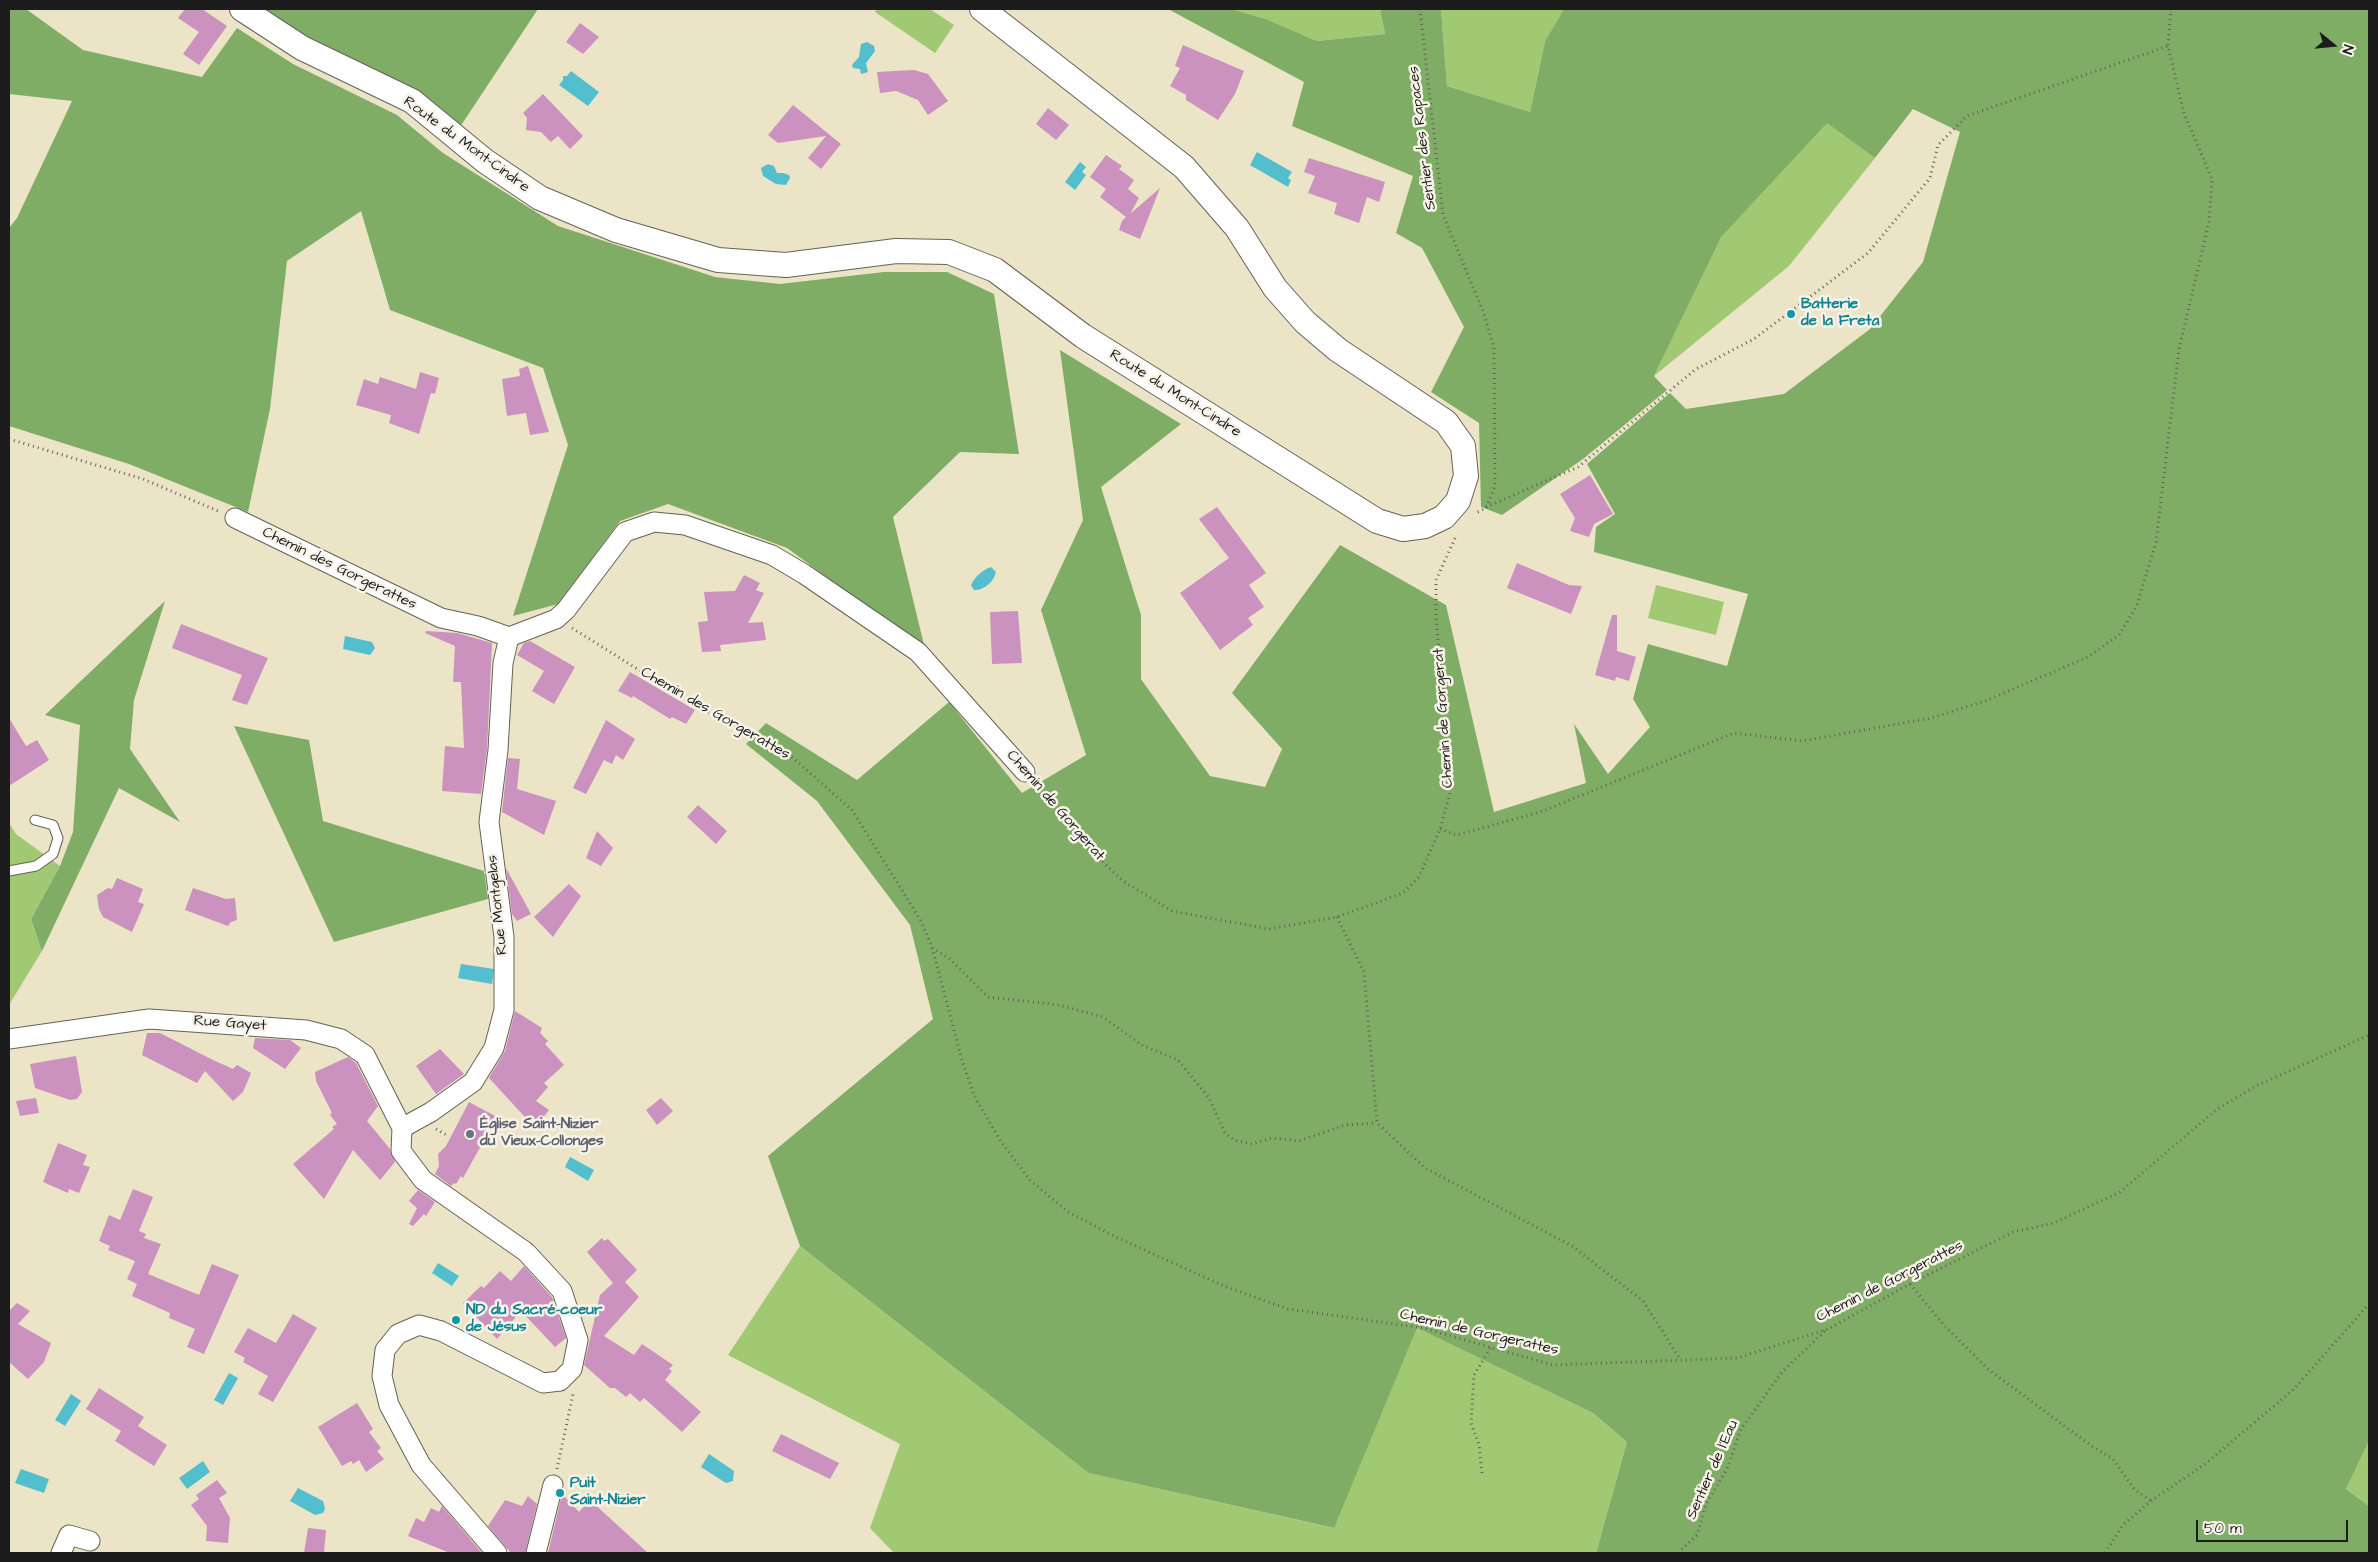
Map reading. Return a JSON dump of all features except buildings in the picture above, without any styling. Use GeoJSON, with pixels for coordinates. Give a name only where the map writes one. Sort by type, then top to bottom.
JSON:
{"type":"FeatureCollection","features":[{"type":"Feature","properties":{"kind":"street","name":"Route du Mont-Cindre"},"geometry":{"type":"LineString","coordinates":[[242,9],[302,48],[412,101],[485,162],[540,198],[616,230],[718,260],[786,265],[896,251],[949,252],[995,270],[1083,336],[1377,521],[1403,529],[1425,526],[1444,517],[1458,501],[1466,476],[1463,446],[1446,422],[1338,350],[1306,322],[1275,288],[1237,228],[1184,167],[982,9]]}},
{"type":"Feature","properties":{"kind":"street","name":"Chemin des Gorgerattes"},"geometry":{"type":"LineString","coordinates":[[235,518],[441,618],[478,626],[509,637]]}},
{"type":"Feature","properties":{"kind":"street","name":"Chemin de Gorgerat"},"geometry":{"type":"LineString","coordinates":[[556,619],[566,610],[626,532],[654,522],[685,525],[772,554],[918,652],[1025,772]]}},
{"type":"Feature","properties":{"kind":"street"},"geometry":{"type":"LineString","coordinates":[[509,637],[556,619]]}},
{"type":"Feature","properties":{"kind":"street","name":"Rue Montgelas"},"geometry":{"type":"LineString","coordinates":[[402,1128],[431,1112],[473,1082],[494,1048],[504,1010],[504,937],[489,822],[498,750],[503,663],[509,637]]}},
{"type":"Feature","properties":{"kind":"street","name":"Rue Gayet"},"geometry":{"type":"LineString","coordinates":[[10,1036],[149,1019],[306,1030],[341,1039],[365,1055],[402,1128]]}},
{"type":"Feature","properties":{"kind":"street"},"geometry":{"type":"LineString","coordinates":[[402,1128],[400,1151],[423,1180],[526,1252],[562,1291],[578,1340],[572,1368],[560,1381],[543,1383],[441,1331],[419,1325],[398,1334],[385,1350],[382,1376],[389,1405],[421,1465],[496,1553]]}},
{"type":"Feature","properties":{"kind":"street"},"geometry":{"type":"LineString","coordinates":[[536,1553],[553,1485]]}},
{"type":"Feature","properties":{"kind":"street"},"geometry":{"type":"LineString","coordinates":[[61,1553],[69,1535],[90,1541]]}},
{"type":"Feature","properties":{"kind":"lane"},"geometry":{"type":"LineString","coordinates":[[9,871],[36,866],[53,854],[58,838],[53,825],[35,820]]}},
{"type":"Feature","properties":{"kind":"path","name":"Sentier des Rapaces"},"geometry":{"type":"LineString","coordinates":[[1420,9],[1443,215],[1483,311],[1494,347],[1494,486],[1486,508]]}},
{"type":"Feature","properties":{"kind":"path"},"geometry":{"type":"LineString","coordinates":[[1440,829],[1457,835],[1543,811],[1734,733],[1802,741],[1931,718],[1985,701],[2088,657],[2119,635],[2137,604],[2156,542],[2179,349],[2209,222],[2212,179],[2184,113],[2168,46],[2171,9]]}},
{"type":"Feature","properties":{"kind":"path"},"geometry":{"type":"LineString","coordinates":[[1471,515],[1578,467],[1696,369],[1754,339],[1868,253],[1930,178],[1938,145],[1967,116],[2168,46]]}},
{"type":"Feature","properties":{"kind":"path"},"geometry":{"type":"LineString","coordinates":[[9,439],[143,479],[235,518]]}},
{"type":"Feature","properties":{"kind":"path","name":"Chemin de Gorgerat"},"geometry":{"type":"LineString","coordinates":[[1025,772],[1086,846],[1123,881],[1172,911],[1269,929],[1337,917],[1403,893],[1420,877],[1440,829],[1451,790],[1436,616],[1436,580],[1458,534]]}},
{"type":"Feature","properties":{"kind":"path","name":"Chemin des Gorgerattes"},"geometry":{"type":"LineString","coordinates":[[556,619],[693,704],[786,752],[852,810],[921,921],[932,947],[962,1060],[975,1098],[1002,1143],[1030,1180],[1068,1212],[1118,1238],[1224,1286]]}},
{"type":"Feature","properties":{"kind":"path"},"geometry":{"type":"LineString","coordinates":[[1337,917],[1364,972],[1377,1123],[1425,1168],[1572,1246],[1643,1301],[1680,1359]]}},
{"type":"Feature","properties":{"kind":"path"},"geometry":{"type":"LineString","coordinates":[[932,947],[949,958],[988,997],[1058,1005],[1103,1017],[1142,1045],[1178,1060],[1209,1098],[1225,1133],[1234,1140],[1252,1144],[1272,1138],[1299,1141],[1345,1124],[1377,1123]]}},
{"type":"Feature","properties":{"kind":"path","name":"Chemin de Gorgerattes"},"geometry":{"type":"LineString","coordinates":[[1224,1286],[1288,1309],[1423,1328],[1553,1365],[1737,1358],[1828,1329],[1910,1284],[2014,1232],[2054,1223],[2120,1192],[2216,1110],[2256,1086],[2369,1035]]}},
{"type":"Feature","properties":{"kind":"path"},"geometry":{"type":"LineString","coordinates":[[438,1131],[448,1136]]}},
{"type":"Feature","properties":{"kind":"path"},"geometry":{"type":"LineString","coordinates":[[1910,1284],[1943,1324],[1988,1369],[2093,1447],[2113,1458],[2134,1489],[2151,1501]]}},
{"type":"Feature","properties":{"kind":"path"},"geometry":{"type":"LineString","coordinates":[[2106,1553],[2123,1525],[2151,1501],[2205,1464],[2293,1390],[2369,1304]]}},
{"type":"Feature","properties":{"kind":"path","name":"Sentier de l'Eau"},"geometry":{"type":"LineString","coordinates":[[1678,1553],[1696,1535],[1706,1504],[1727,1469],[1741,1429],[1782,1372],[1828,1329]]}},
{"type":"Feature","properties":{"kind":"path"},"geometry":{"type":"LineString","coordinates":[[1482,1473],[1480,1445],[1471,1423],[1474,1375],[1491,1347]]}},
{"type":"Feature","properties":{"kind":"path"},"geometry":{"type":"LineString","coordinates":[[553,1485],[573,1397],[572,1368]]}},
{"type":"Feature","properties":{"kind":"green space"},"geometry":{"type":"Polygon","coordinates":[[[9,9],[26,9],[83,50],[202,77],[237,28],[293,64],[397,115],[443,153],[558,226],[715,277],[780,284],[884,272],[947,272],[994,294],[1019,454],[960,452],[893,517],[925,649],[787,548],[668,504],[620,521],[558,604],[513,616],[568,445],[543,368],[390,310],[361,211],[287,261],[270,409],[248,512],[129,464],[9,426],[9,228],[17,218],[72,101],[9,94],[9,9]]]}},
{"type":"Feature","properties":{"kind":"green space"},"geometry":{"type":"Polygon","coordinates":[[[263,9],[538,9],[460,127],[408,85],[308,38],[263,9]]]}},
{"type":"Feature","properties":{"kind":"green space"},"geometry":{"type":"Polygon","coordinates":[[[877,9],[930,9],[954,25],[935,53],[875,12],[877,9]]]}},
{"type":"Feature","properties":{"kind":"green space"},"geometry":{"type":"Polygon","coordinates":[[[1168,9],[1231,9],[1266,19],[1317,41],[1385,34],[1380,9],[1441,9],[1447,86],[1530,112],[1545,41],[1564,9],[2369,9],[2369,1441],[2346,1489],[2369,1506],[2369,1553],[1596,1553],[1627,1442],[1593,1413],[1417,1328],[1334,1528],[1089,1473],[800,1246],[768,1156],[933,1019],[910,925],[817,801],[746,744],[766,723],[857,780],[949,702],[1022,793],[1086,755],[1041,610],[1083,520],[1060,350],[1181,424],[1101,487],[1141,615],[1141,679],[1210,776],[1265,787],[1282,749],[1232,693],[1340,545],[1446,605],[1494,812],[1586,783],[1574,724],[1608,774],[1650,727],[1633,699],[1648,644],[1727,666],[1748,594],[1594,552],[1596,527],[1615,514],[1587,464],[1670,393],[1686,409],[1784,394],[1870,329],[1923,262],[1960,132],[1913,109],[1875,158],[1827,123],[1721,237],[1654,376],[1667,390],[1583,459],[1502,515],[1481,507],[1479,423],[1431,392],[1464,327],[1422,248],[1396,233],[1413,176],[1292,126],[1304,82],[1168,9]]]}},
{"type":"Feature","properties":{"kind":"green space"},"geometry":{"type":"Polygon","coordinates":[[[1231,9],[1380,9],[1385,34],[1317,41],[1266,19],[1231,9]]]}},
{"type":"Feature","properties":{"kind":"green space"},"geometry":{"type":"Polygon","coordinates":[[[1441,9],[1564,9],[1545,41],[1530,112],[1447,86],[1441,9]]]}},
{"type":"Feature","properties":{"kind":"green space"},"geometry":{"type":"Polygon","coordinates":[[[1827,122],[1875,158],[1789,266],[1654,376],[1720,237],[1827,122]]]}},
{"type":"Feature","properties":{"kind":"green space"},"geometry":{"type":"Polygon","coordinates":[[[1656,585],[1724,602],[1716,635],[1648,618],[1656,585]]]}},
{"type":"Feature","properties":{"kind":"green space"},"geometry":{"type":"Polygon","coordinates":[[[165,601],[134,700],[130,749],[180,822],[119,788],[42,951],[31,919],[60,866],[73,832],[80,725],[45,715],[165,601]]]}},
{"type":"Feature","properties":{"kind":"green space"},"geometry":{"type":"Polygon","coordinates":[[[234,726],[309,740],[323,821],[484,871],[488,899],[334,942],[234,726]]]}},
{"type":"Feature","properties":{"kind":"green space"},"geometry":{"type":"Polygon","coordinates":[[[9,823],[16,834],[60,866],[31,919],[42,951],[9,1005],[9,823]]]}},
{"type":"Feature","properties":{"kind":"green space"},"geometry":{"type":"Polygon","coordinates":[[[800,1246],[1090,1473],[1333,1528],[1417,1328],[1593,1413],[1627,1442],[1596,1553],[894,1553],[870,1528],[900,1444],[728,1355],[800,1246]]]}},
{"type":"Feature","properties":{"kind":"green space"},"geometry":{"type":"Polygon","coordinates":[[[2369,1441],[2369,1506],[2346,1489],[2369,1441]]]}},
{"type":"Feature","properties":{"kind":"water"},"geometry":{"type":"Polygon","coordinates":[[[867,42],[874,46],[875,51],[866,63],[868,72],[861,74],[860,69],[853,68],[852,65],[859,57],[861,44],[867,42]]]}},
{"type":"Feature","properties":{"kind":"water"},"geometry":{"type":"Polygon","coordinates":[[[571,71],[599,92],[588,106],[559,85],[563,80],[563,76],[567,76],[571,71]]]}},
{"type":"Feature","properties":{"kind":"water"},"geometry":{"type":"Polygon","coordinates":[[[1257,152],[1292,172],[1288,178],[1291,180],[1288,187],[1250,165],[1257,152]]]}},
{"type":"Feature","properties":{"kind":"water"},"geometry":{"type":"Polygon","coordinates":[[[1080,162],[1086,167],[1082,172],[1086,175],[1075,190],[1065,182],[1080,162]]]}},
{"type":"Feature","properties":{"kind":"water"},"geometry":{"type":"Polygon","coordinates":[[[768,164],[774,166],[777,173],[789,175],[790,178],[786,185],[776,184],[763,176],[761,168],[768,164]]]}},
{"type":"Feature","properties":{"kind":"water"},"geometry":{"type":"Polygon","coordinates":[[[991,567],[996,572],[991,582],[984,587],[974,590],[971,585],[975,579],[991,567]]]}},
{"type":"Feature","properties":{"kind":"water"},"geometry":{"type":"Polygon","coordinates":[[[345,636],[372,642],[375,648],[370,655],[343,649],[345,636]]]}},
{"type":"Feature","properties":{"kind":"water"},"geometry":{"type":"Polygon","coordinates":[[[461,964],[494,969],[492,984],[458,978],[461,964]]]}},
{"type":"Feature","properties":{"kind":"water"},"geometry":{"type":"Polygon","coordinates":[[[570,1157],[594,1170],[588,1181],[565,1167],[570,1157]]]}},
{"type":"Feature","properties":{"kind":"water"},"geometry":{"type":"Polygon","coordinates":[[[438,1263],[459,1276],[452,1286],[432,1273],[438,1263]]]}},
{"type":"Feature","properties":{"kind":"water"},"geometry":{"type":"Polygon","coordinates":[[[229,1373],[238,1378],[223,1405],[214,1400],[229,1373]]]}},
{"type":"Feature","properties":{"kind":"water"},"geometry":{"type":"Polygon","coordinates":[[[71,1394],[81,1401],[65,1426],[55,1420],[71,1394]]]}},
{"type":"Feature","properties":{"kind":"water"},"geometry":{"type":"Polygon","coordinates":[[[709,1454],[734,1471],[733,1481],[726,1483],[701,1467],[709,1454]]]}},
{"type":"Feature","properties":{"kind":"water"},"geometry":{"type":"Polygon","coordinates":[[[203,1461],[210,1472],[187,1489],[179,1478],[203,1461]]]}},
{"type":"Feature","properties":{"kind":"water"},"geometry":{"type":"Polygon","coordinates":[[[21,1469],[49,1479],[44,1493],[15,1483],[21,1469]]]}},
{"type":"Feature","properties":{"kind":"water"},"geometry":{"type":"Polygon","coordinates":[[[298,1488],[323,1501],[325,1509],[323,1513],[315,1515],[290,1501],[298,1488]]]}},
{"type":"Feature","properties":{"kind":"place","name":"Batterie de la Freta"},"geometry":{"type":"Point","coordinates":[1791,314]}},
{"type":"Feature","properties":{"kind":"place","name":"Église Saint-Nizier du Vieux-Collonges"},"geometry":{"type":"Point","coordinates":[470,1134]}},
{"type":"Feature","properties":{"kind":"place","name":"ND du Sacré-coeur de Jésus"},"geometry":{"type":"Point","coordinates":[456,1320]}},
{"type":"Feature","properties":{"kind":"place","name":"Puit Saint-Nizier"},"geometry":{"type":"Point","coordinates":[560,1493]}}]}
